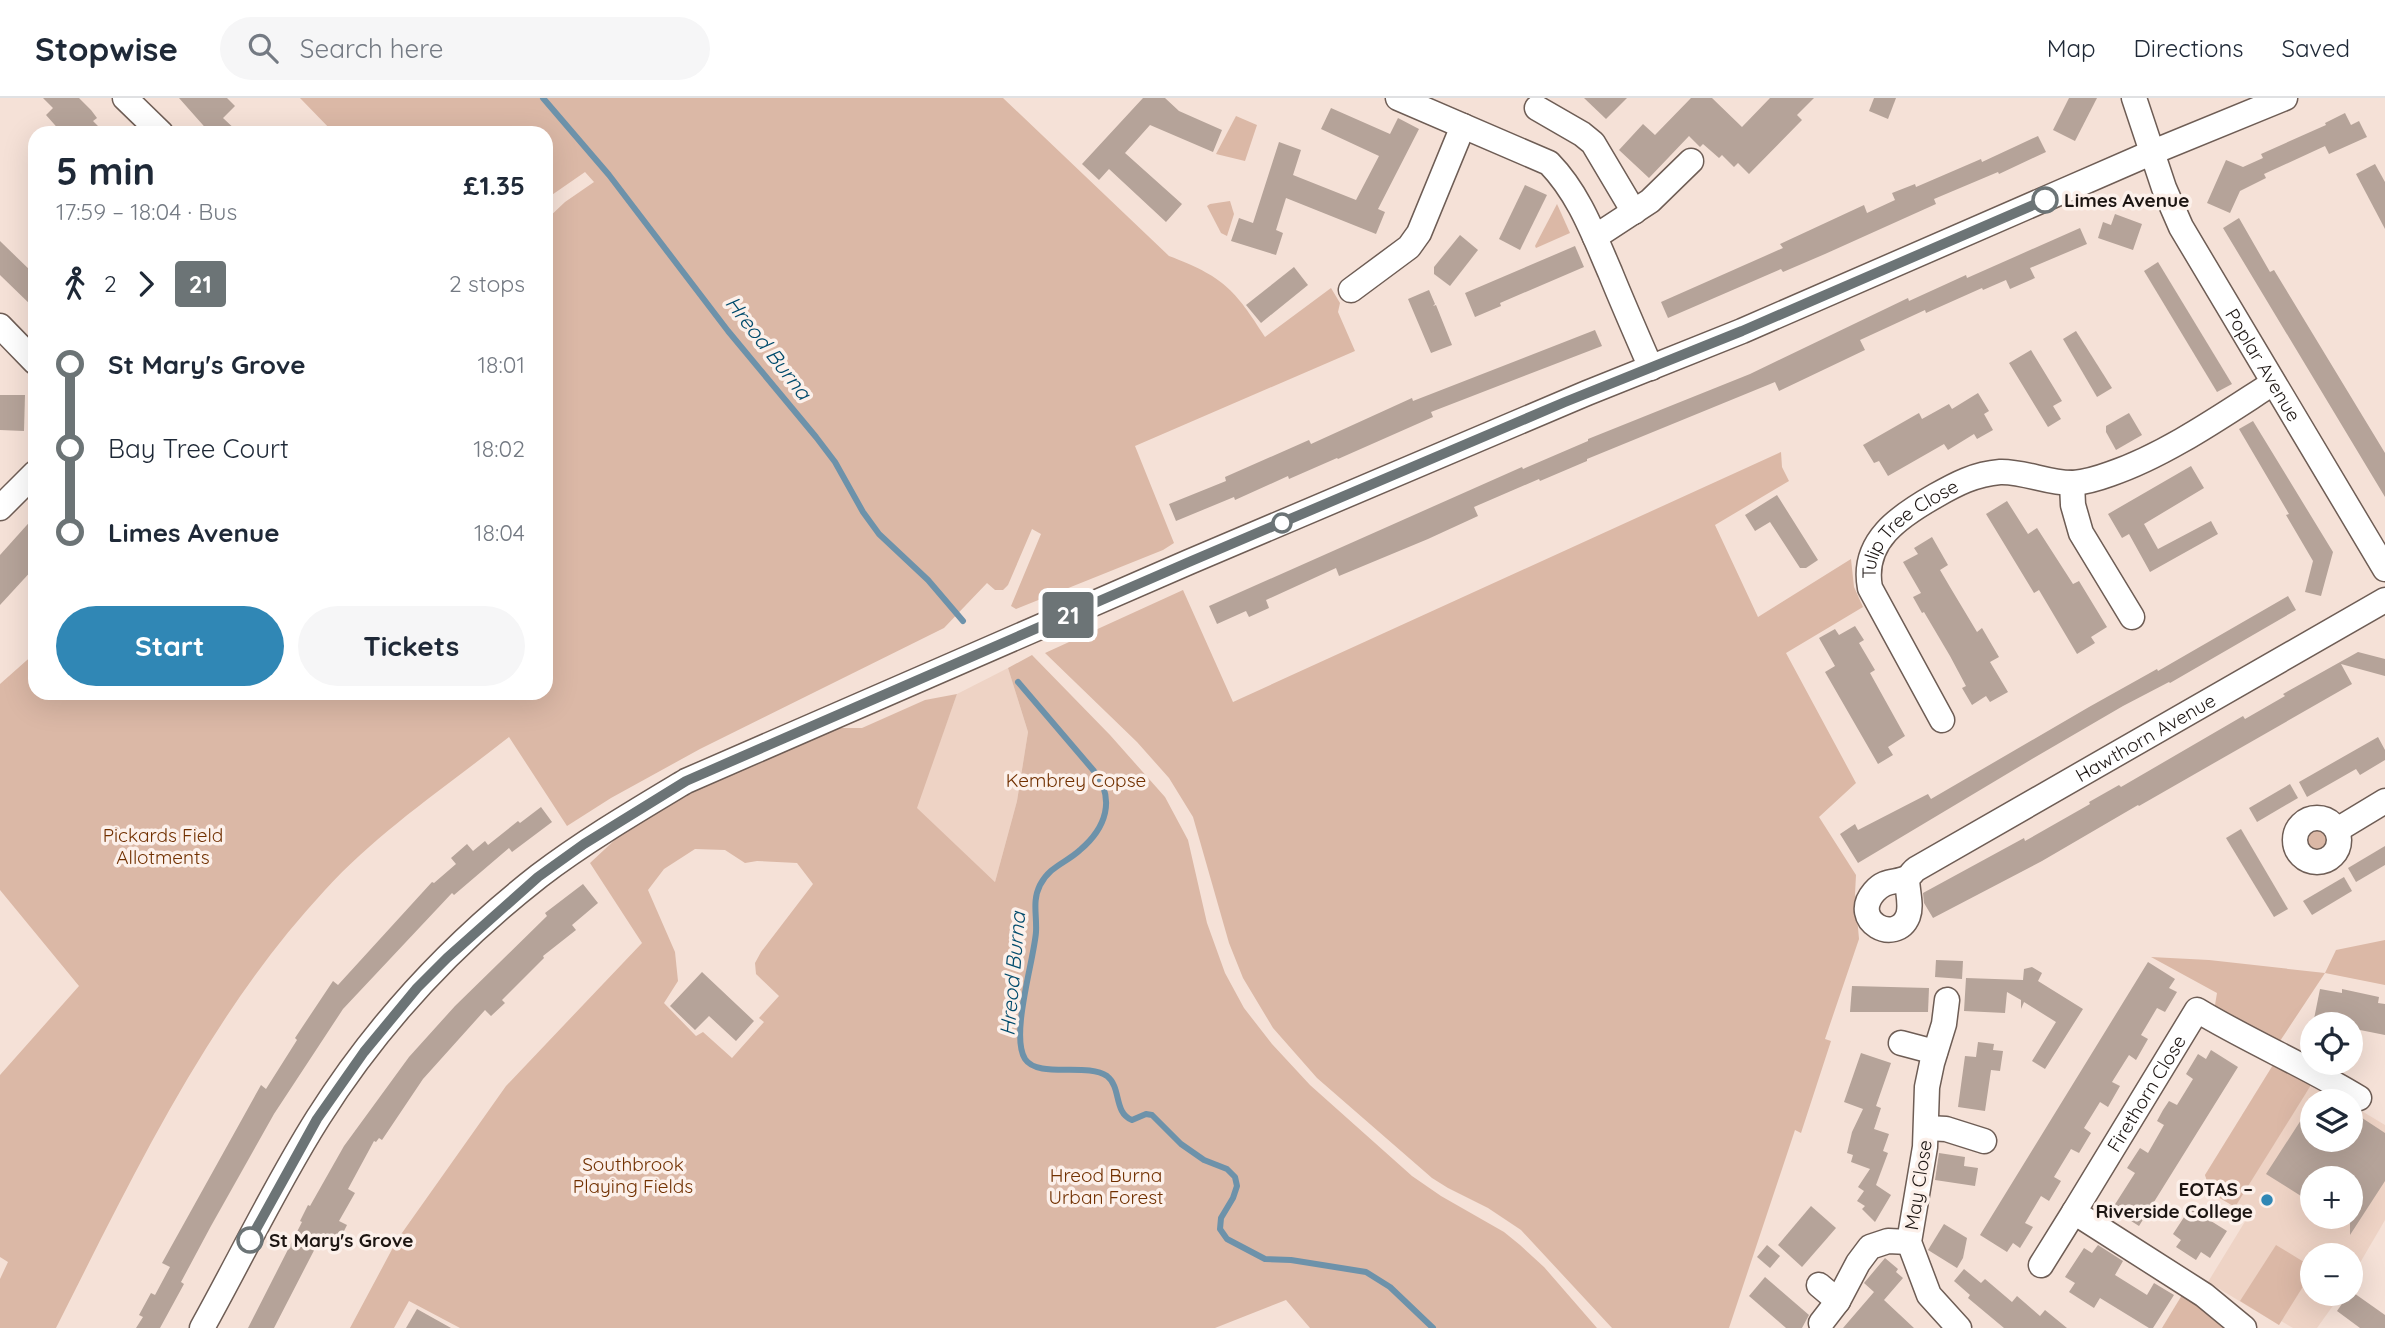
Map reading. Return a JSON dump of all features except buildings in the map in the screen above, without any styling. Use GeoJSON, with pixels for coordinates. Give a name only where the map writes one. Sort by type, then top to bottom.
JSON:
{"type":"FeatureCollection","features":[{"type":"Feature","properties":{"kind":"street"},"geometry":{"type":"LineString","coordinates":[[125,98],[154,126]]}},
{"type":"Feature","properties":{"kind":"street"},"geometry":{"type":"LineString","coordinates":[[1398,98],[1549,163],[1570,187],[1595,237],[1651,368]]}},
{"type":"Feature","properties":{"kind":"street"},"geometry":{"type":"LineString","coordinates":[[2134,98],[2153,152]]}},
{"type":"Feature","properties":{"kind":"street"},"geometry":{"type":"LineString","coordinates":[[202,1328],[317,1119],[396,1012],[447,958],[538,877],[584,844],[686,781],[1189,562],[1742,331],[2153,152],[2285,98]]}},
{"type":"Feature","properties":{"kind":"street"},"geometry":{"type":"LineString","coordinates":[[1537,108],[1593,143],[1634,212]]}},
{"type":"Feature","properties":{"kind":"street"},"geometry":{"type":"LineString","coordinates":[[1351,290],[1402,253],[1419,233],[1463,126]]}},
{"type":"Feature","properties":{"kind":"street","name":"Poplar Avenue"},"geometry":{"type":"LineString","coordinates":[[2153,152],[2164,188],[2181,227],[2385,569]]}},
{"type":"Feature","properties":{"kind":"street"},"geometry":{"type":"LineString","coordinates":[[1595,237],[1650,201],[1691,161]]}},
{"type":"Feature","properties":{"kind":"street"},"geometry":{"type":"LineString","coordinates":[[0,326],[28,355]]}},
{"type":"Feature","properties":{"kind":"street","name":"Tulip Tree Close"},"geometry":{"type":"LineString","coordinates":[[1942,720],[1870,588],[1868,577],[1872,554],[1885,532],[1902,514],[1973,477],[2004,472],[2072,483],[2109,474],[2138,462],[2221,416],[2273,383]]}},
{"type":"Feature","properties":{"kind":"street"},"geometry":{"type":"LineString","coordinates":[[0,508],[28,480]]}},
{"type":"Feature","properties":{"kind":"street"},"geometry":{"type":"LineString","coordinates":[[2072,483],[2073,505],[2081,533],[2132,617]]}},
{"type":"Feature","properties":{"kind":"street","name":"Hawthorn Avenue"},"geometry":{"type":"LineString","coordinates":[[1907,878],[1928,862],[2385,600]]}},
{"type":"Feature","properties":{"kind":"street"},"geometry":{"type":"LineString","coordinates":[[2337,830],[2385,801]]}},
{"type":"Feature","properties":{"kind":"street","name":"May Close"},"geometry":{"type":"LineString","coordinates":[[1947,1000],[1944,1024],[1926,1094],[1927,1128],[1909,1242],[1916,1267],[1929,1295],[1959,1328]]}},
{"type":"Feature","properties":{"kind":"street","name":"Firethorn Close"},"geometry":{"type":"LineString","coordinates":[[2041,1265],[2202,1002],[2243,1038],[2306,1067],[2344,1089]]}},
{"type":"Feature","properties":{"kind":"street"},"geometry":{"type":"LineString","coordinates":[[1901,1043],[1935,1052]]}},
{"type":"Feature","properties":{"kind":"street","name":"May Close"},"geometry":{"type":"LineString","coordinates":[[1927,1128],[1946,1129],[1984,1141]]}},
{"type":"Feature","properties":{"kind":"street"},"geometry":{"type":"LineString","coordinates":[[2074,1212],[2222,1308],[2244,1328]]}},
{"type":"Feature","properties":{"kind":"street","name":"May Close"},"geometry":{"type":"LineString","coordinates":[[1821,1322],[1828,1293],[1870,1247],[1888,1241],[1909,1242]]}},
{"type":"Feature","properties":{"kind":"shaded area"},"geometry":{"type":"Polygon","coordinates":[[[1008,668],[1028,732],[1017,801],[995,882],[916,808],[957,694],[1008,668]]]}},
{"type":"Feature","properties":{"kind":"shaded area","name":"EOTAS – Riverside College"},"geometry":{"type":"Polygon","coordinates":[[[2273,1065],[2322,1089],[2300,1089],[2300,1152],[2363,1152],[2363,1112],[2385,1125],[2385,1220],[2363,1258],[2363,1243],[2300,1243],[2300,1306],[2333,1306],[2317,1328],[2293,1328],[2281,1321],[2279,1325],[2208,1282],[2249,1215],[2211,1193],[2205,1175],[2273,1065]]]}},
{"type":"Feature","properties":{"kind":"green space","name":"Pickards Field Allotments"},"geometry":{"type":"Polygon","coordinates":[[[300,98],[1003,98],[1169,256],[1202,270],[1226,286],[1245,307],[1265,337],[1331,288],[1340,303],[1338,312],[1355,351],[1135,446],[1174,543],[1163,550],[1016,609],[1011,606],[1041,534],[1032,529],[1008,585],[1003,590],[995,590],[987,583],[944,628],[700,749],[611,798],[567,826],[509,737],[368,848],[325,890],[283,939],[244,990],[176,1099],[56,1328],[0,1328],[0,1279],[8,1262],[0,1257],[0,1075],[79,986],[0,890],[0,684],[28,659],[28,700],[553,700],[553,213],[594,182],[585,172],[553,194],[553,126],[327,126],[300,98]]]}},
{"type":"Feature","properties":{"kind":"green space"},"geometry":{"type":"Polygon","coordinates":[[[1236,116],[1257,125],[1245,161],[1216,154],[1236,116]]]}},
{"type":"Feature","properties":{"kind":"green space"},"geometry":{"type":"Polygon","coordinates":[[[1230,201],[1234,214],[1227,236],[1221,233],[1207,206],[1230,201]]]}},
{"type":"Feature","properties":{"kind":"green space"},"geometry":{"type":"Polygon","coordinates":[[[1557,204],[1570,233],[1536,248],[1535,246],[1557,204]]]}},
{"type":"Feature","properties":{"kind":"green space"},"geometry":{"type":"Polygon","coordinates":[[[1781,452],[1782,467],[1789,481],[1715,525],[1758,617],[1851,559],[1854,587],[1863,607],[1786,653],[1856,783],[1819,817],[1856,875],[1859,939],[1825,1039],[1831,1041],[1801,1133],[1795,1130],[1729,1328],[1612,1328],[1521,1230],[1488,1208],[1432,1178],[1317,1078],[1273,1028],[1243,978],[1229,943],[1193,817],[1169,778],[1137,742],[1045,653],[1183,590],[1233,702],[1781,452]]]}},
{"type":"Feature","properties":{"kind":"green space"},"geometry":{"type":"Polygon","coordinates":[[[1032,655],[1110,735],[1165,797],[1188,840],[1207,923],[1225,973],[1244,1008],[1272,1044],[1310,1085],[1412,1176],[1504,1232],[1520,1245],[1544,1267],[1597,1328],[1310,1328],[1286,1300],[1215,1328],[460,1328],[409,1301],[394,1328],[350,1328],[397,1240],[506,1086],[642,943],[590,863],[634,822],[703,785],[824,728],[862,728],[925,700],[957,694],[917,808],[995,882],[1017,801],[1028,732],[1008,668],[1032,655]],[[695,849],[664,869],[648,890],[675,952],[678,981],[664,1003],[696,1036],[703,1032],[732,1058],[764,1022],[759,1018],[779,996],[756,974],[755,963],[813,884],[797,863],[745,863],[725,850],[695,849]]]}},
{"type":"Feature","properties":{"kind":"green space"},"geometry":{"type":"Polygon","coordinates":[[[2317,825],[2328,829],[2332,840],[2328,851],[2317,855],[2306,851],[2302,840],[2306,829],[2317,825]]]}},
{"type":"Feature","properties":{"kind":"green space"},"geometry":{"type":"Polygon","coordinates":[[[2385,940],[2385,985],[2325,973],[2336,950],[2385,940]]]}},
{"type":"Feature","properties":{"kind":"green space"},"geometry":{"type":"Polygon","coordinates":[[[2151,957],[2209,960],[2325,973],[2278,1044],[2217,1011],[2217,993],[2151,957]]]}},
{"type":"Feature","properties":{"kind":"green space"},"geometry":{"type":"Polygon","coordinates":[[[2273,1065],[2311,1085],[2309,1089],[2300,1089],[2300,1103],[2235,1207],[2211,1193],[2205,1175],[2273,1065]]]}},
{"type":"Feature","properties":{"kind":"green space"},"geometry":{"type":"Polygon","coordinates":[[[2276,1245],[2300,1260],[2300,1291],[2279,1325],[2240,1301],[2276,1245]]]}},
{"type":"Feature","properties":{"kind":"green space"},"geometry":{"type":"Polygon","coordinates":[[[2182,1295],[2228,1328],[2162,1328],[2182,1295]]]}},
{"type":"Feature","properties":{"kind":"waterway","name":"Hreod Burna"},"geometry":{"type":"LineString","coordinates":[[543,98],[609,175],[728,331],[816,437],[835,462],[863,512],[879,534],[928,580],[963,621]]}},
{"type":"Feature","properties":{"kind":"waterway","name":"Hreod Burna"},"geometry":{"type":"LineString","coordinates":[[1018,682],[1094,771],[1105,792],[1106,802],[1102,823],[1096,832],[1080,850],[1048,873],[1038,891],[1035,902],[1036,932],[1021,1016],[1021,1048],[1025,1059],[1040,1068],[1088,1070],[1107,1076],[1115,1087],[1126,1116],[1132,1120],[1146,1114],[1152,1115],[1181,1144],[1204,1160],[1227,1169],[1235,1177],[1237,1186],[1221,1218],[1220,1229],[1227,1239],[1265,1259],[1291,1260],[1366,1272],[1390,1287],[1433,1328]]}},
{"type":"Feature","properties":{"kind":"bus line","name":"21"},"geometry":{"type":"LineString","coordinates":[[250,1240],[317,1119],[364,1052],[417,988],[501,908],[538,877],[584,844],[686,781],[1189,562],[1565,402],[1742,331],[2045,200]]}},
{"type":"Feature","properties":{"kind":"place","name":"Limes Avenue"},"geometry":{"type":"Point","coordinates":[2045,200]}},
{"type":"Feature","properties":{"kind":"place","name":"EOTAS – Riverside College"},"geometry":{"type":"Point","coordinates":[2267,1200]}},
{"type":"Feature","properties":{"kind":"place","name":"St Mary's Grove"},"geometry":{"type":"Point","coordinates":[250,1240]}},
{"type":"Feature","properties":{"kind":"park label","name":"Kembrey Copse"},"geometry":{"type":"Point","coordinates":[1076,780]}},
{"type":"Feature","properties":{"kind":"park label","name":"Southbrook Playing Fields"},"geometry":{"type":"Point","coordinates":[633,1175]}},
{"type":"Feature","properties":{"kind":"park label","name":"Hreod Burna Urban Forest"},"geometry":{"type":"Point","coordinates":[1106,1186]}}]}
